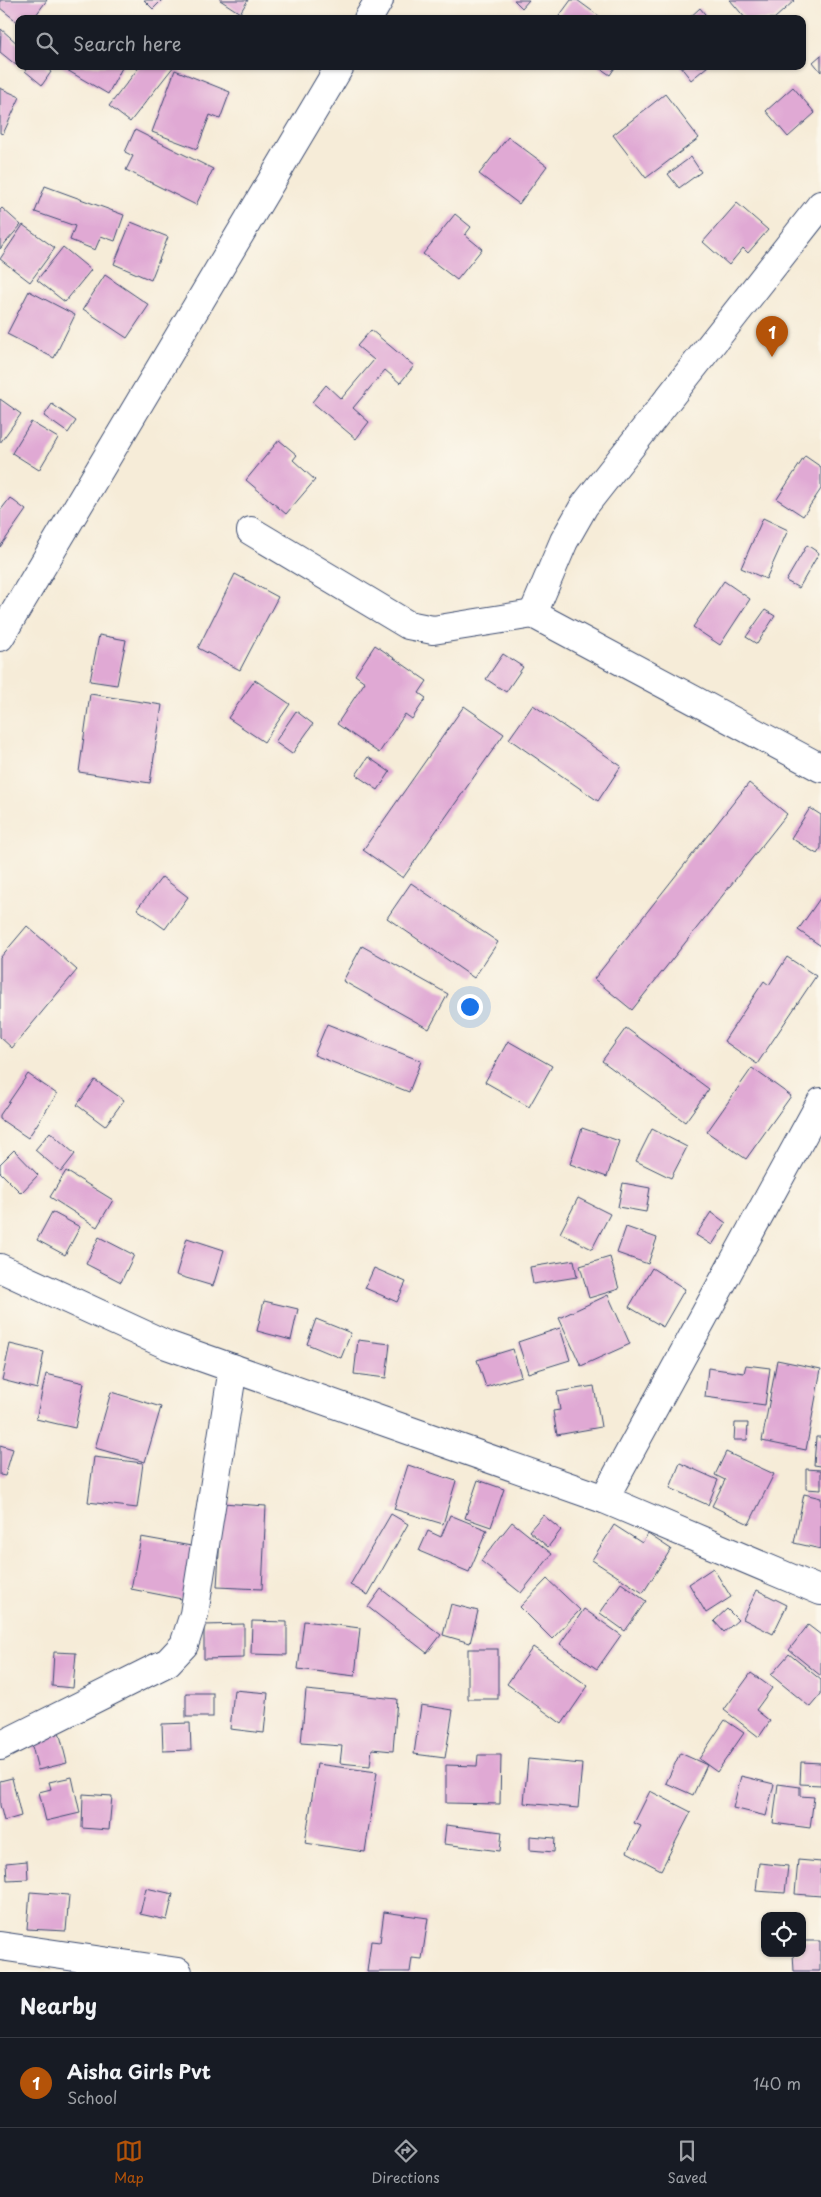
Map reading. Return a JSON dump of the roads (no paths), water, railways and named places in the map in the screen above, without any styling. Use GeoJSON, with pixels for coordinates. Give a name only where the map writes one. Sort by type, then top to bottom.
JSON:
{"type":"FeatureCollection","features":[{"type":"Feature","properties":{"kind":"street"},"geometry":{"type":"LineString","coordinates":[[370,15],[379,0]]}},
{"type":"Feature","properties":{"kind":"street"},"geometry":{"type":"LineString","coordinates":[[0,637],[338,70]]}},
{"type":"Feature","properties":{"kind":"street"},"geometry":{"type":"LineString","coordinates":[[532,614],[564,541],[584,506],[821,205]]}},
{"type":"Feature","properties":{"kind":"street"},"geometry":{"type":"LineString","coordinates":[[251,531],[408,625],[433,630],[532,614],[821,768]]}},
{"type":"Feature","properties":{"kind":"street"},"geometry":{"type":"LineString","coordinates":[[604,1499],[821,1102]]}},
{"type":"Feature","properties":{"kind":"street"},"geometry":{"type":"LineString","coordinates":[[0,1268],[167,1345],[604,1499],[821,1591]]}},
{"type":"Feature","properties":{"kind":"street"},"geometry":{"type":"LineString","coordinates":[[0,1746],[168,1662],[184,1645],[194,1614],[233,1368]]}},
{"type":"Feature","properties":{"kind":"street"},"geometry":{"type":"LineString","coordinates":[[0,1946],[178,1972]]}},
{"type":"Feature","properties":{"kind":"place","name":"Aisha Girls Pvt"},"geometry":{"type":"Point","coordinates":[772,357]}}]}
